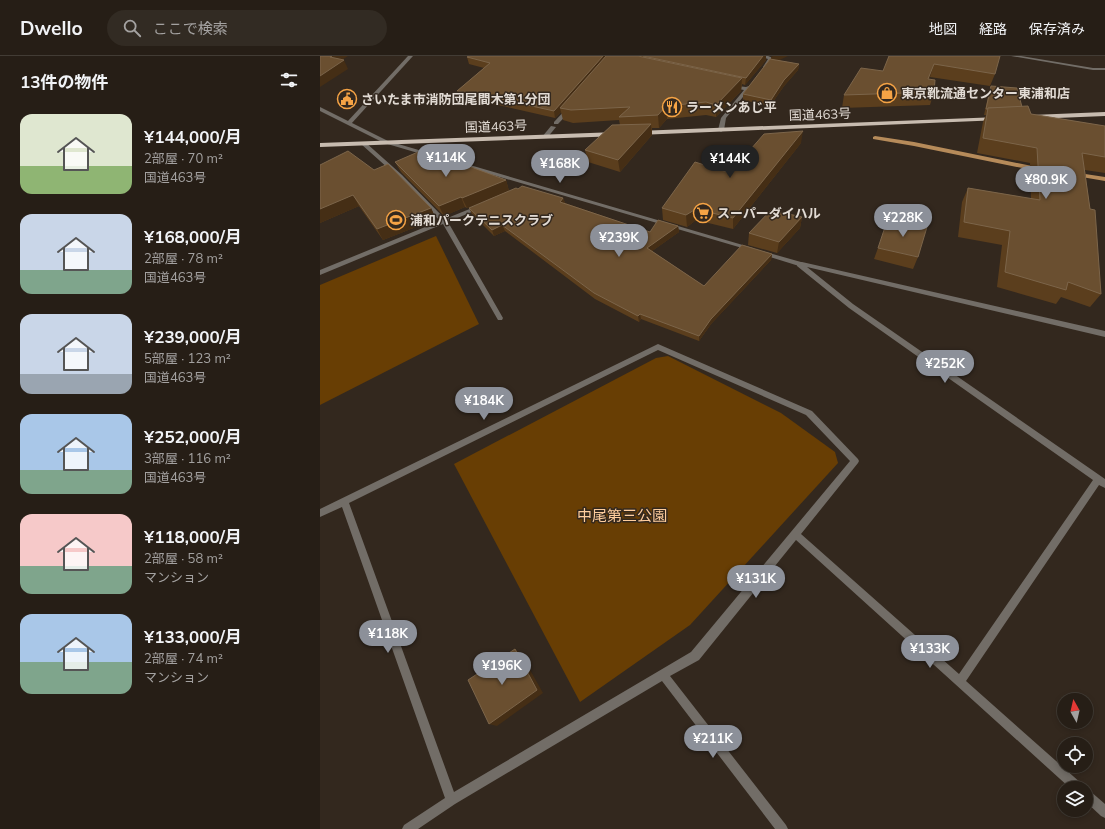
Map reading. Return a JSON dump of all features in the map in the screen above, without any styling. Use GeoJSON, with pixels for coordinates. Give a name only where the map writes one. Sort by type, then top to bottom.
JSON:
{"type":"FeatureCollection","features":[{"type":"Feature","properties":{"kind":"highway"},"geometry":{"type":"LineString","coordinates":[[1021,118],[1105,114]]}},
{"type":"Feature","properties":{"kind":"highway","name":"国道463号"},"geometry":{"type":"LineString","coordinates":[[320,145],[1006,119]]}},
{"type":"Feature","properties":{"kind":"street"},"geometry":{"type":"LineString","coordinates":[[349,123],[411,56]]}},
{"type":"Feature","properties":{"kind":"street"},"geometry":{"type":"LineString","coordinates":[[760,56],[771,58],[761,71]]}},
{"type":"Feature","properties":{"kind":"street"},"geometry":{"type":"LineString","coordinates":[[1013,56],[1092,69],[1105,69]]}},
{"type":"Feature","properties":{"kind":"street"},"geometry":{"type":"LineString","coordinates":[[721,130],[724,118],[752,83]]}},
{"type":"Feature","properties":{"kind":"street"},"geometry":{"type":"LineString","coordinates":[[724,84],[747,89]]}},
{"type":"Feature","properties":{"kind":"street"},"geometry":{"type":"LineString","coordinates":[[545,137],[571,106]]}},
{"type":"Feature","properties":{"kind":"street"},"geometry":{"type":"LineString","coordinates":[[320,109],[386,142],[799,264],[1105,334]]}},
{"type":"Feature","properties":{"kind":"street"},"geometry":{"type":"LineString","coordinates":[[363,143],[400,176],[444,221],[500,318]]}},
{"type":"Feature","properties":{"kind":"street"},"geometry":{"type":"LineString","coordinates":[[524,188],[532,185]]}},
{"type":"Feature","properties":{"kind":"street"},"geometry":{"type":"LineString","coordinates":[[320,273],[488,203]]}},
{"type":"Feature","properties":{"kind":"street"},"geometry":{"type":"LineString","coordinates":[[799,264],[851,306],[1102,482],[960,682]]}},
{"type":"Feature","properties":{"kind":"street"},"geometry":{"type":"LineString","coordinates":[[320,513],[658,347],[809,413],[855,461],[695,656],[451,800],[408,829]]}},
{"type":"Feature","properties":{"kind":"street"},"geometry":{"type":"LineString","coordinates":[[344,501],[451,800]]}},
{"type":"Feature","properties":{"kind":"street"},"geometry":{"type":"LineString","coordinates":[[795,534],[1070,781]]}},
{"type":"Feature","properties":{"kind":"street"},"geometry":{"type":"LineString","coordinates":[[663,675],[782,829]]}},
{"type":"Feature","properties":{"kind":"street"},"geometry":{"type":"LineString","coordinates":[[1093,801],[1105,812]]}},
{"type":"Feature","properties":{"kind":"green space"},"geometry":{"type":"Polygon","coordinates":[[[436,236],[479,324],[320,405],[320,285],[436,236]]]}},
{"type":"Feature","properties":{"kind":"green space","name":"中尾第三公園"},"geometry":{"type":"Polygon","coordinates":[[[668,356],[781,413],[835,452],[838,463],[690,625],[580,702],[454,464],[656,358],[668,356]]]}},
{"type":"Feature","properties":{"kind":"building"},"geometry":{"type":"Polygon","coordinates":[[[320,56],[332,56],[330,57],[344,60],[320,76],[320,56]]]}},
{"type":"Feature","properties":{"kind":"building"},"geometry":{"type":"Polygon","coordinates":[[[603,56],[554,111],[457,91],[490,63],[467,57],[603,56]]]}},
{"type":"Feature","properties":{"kind":"building"},"geometry":{"type":"Polygon","coordinates":[[[606,56],[638,56],[742,78],[716,105],[706,102],[666,106],[658,115],[619,117],[630,107],[571,110],[560,108],[606,56]]]}},
{"type":"Feature","properties":{"kind":"building"},"geometry":{"type":"Polygon","coordinates":[[[643,56],[763,56],[746,78],[643,56]]]}},
{"type":"Feature","properties":{"kind":"building"},"geometry":{"type":"Polygon","coordinates":[[[889,56],[1000,56],[995,74],[934,64],[928,79],[935,80],[934,92],[844,95],[861,68],[883,71],[889,56]]]}},
{"type":"Feature","properties":{"kind":"building"},"geometry":{"type":"Polygon","coordinates":[[[770,59],[799,64],[784,80],[771,100],[743,94],[770,59]]]}},
{"type":"Feature","properties":{"kind":"building"},"geometry":{"type":"Polygon","coordinates":[[[991,86],[1017,88],[1022,107],[986,109],[991,86]]]}},
{"type":"Feature","properties":{"kind":"building"},"geometry":{"type":"Polygon","coordinates":[[[1028,106],[1031,114],[1105,126],[1105,157],[1082,153],[1090,209],[1095,210],[1101,294],[1068,282],[1066,290],[1005,272],[1010,231],[964,222],[968,188],[1040,200],[1037,148],[983,138],[988,108],[1028,106]]]}},
{"type":"Feature","properties":{"kind":"building"},"geometry":{"type":"Polygon","coordinates":[[[651,124],[618,160],[585,150],[612,125],[651,124]]]}},
{"type":"Feature","properties":{"kind":"building"},"geometry":{"type":"Polygon","coordinates":[[[803,131],[733,218],[696,209],[686,215],[662,208],[695,162],[730,173],[764,134],[803,131]]]}},
{"type":"Feature","properties":{"kind":"building"},"geometry":{"type":"Polygon","coordinates":[[[348,151],[374,170],[388,164],[431,208],[377,229],[353,195],[320,209],[320,165],[348,151]]]}},
{"type":"Feature","properties":{"kind":"building"},"geometry":{"type":"Polygon","coordinates":[[[418,152],[436,166],[447,158],[506,180],[439,206],[395,162],[418,152]]]}},
{"type":"Feature","properties":{"kind":"building"},"geometry":{"type":"Polygon","coordinates":[[[522,186],[563,198],[560,202],[650,232],[658,220],[678,226],[647,248],[704,286],[742,245],[772,254],[711,319],[699,336],[640,314],[638,316],[594,293],[502,225],[492,230],[469,208],[516,188],[518,189],[522,186]]]}},
{"type":"Feature","properties":{"kind":"building"},"geometry":{"type":"Polygon","coordinates":[[[771,210],[802,217],[779,242],[749,233],[771,210]]]}},
{"type":"Feature","properties":{"kind":"building"},"geometry":{"type":"Polygon","coordinates":[[[888,218],[927,227],[918,257],[878,248],[888,218]]]}},
{"type":"Feature","properties":{"kind":"building"},"geometry":{"type":"Polygon","coordinates":[[[515,649],[537,690],[489,724],[468,680],[515,649]]]}},
{"type":"Feature","properties":{"kind":"waterway"},"geometry":{"type":"LineString","coordinates":[[875,138],[914,144],[1042,170]]}},
{"type":"Feature","properties":{"kind":"waterway"},"geometry":{"type":"LineString","coordinates":[[1072,174],[1105,179]]}},
{"type":"Feature","properties":{"kind":"place","name":"東京靴流通センター東浦和店"},"geometry":{"type":"Point","coordinates":[887,93]}},
{"type":"Feature","properties":{"kind":"place","name":"さいたま市消防団尾間木第1分団"},"geometry":{"type":"Point","coordinates":[347,99]}},
{"type":"Feature","properties":{"kind":"place","name":"ラーメンあじ平"},"geometry":{"type":"Point","coordinates":[672,107]}},
{"type":"Feature","properties":{"kind":"place","name":"スーパーダイハル"},"geometry":{"type":"Point","coordinates":[703,213]}},
{"type":"Feature","properties":{"kind":"place","name":"浦和パークテニスクラブ"},"geometry":{"type":"Point","coordinates":[396,220]}}]}
